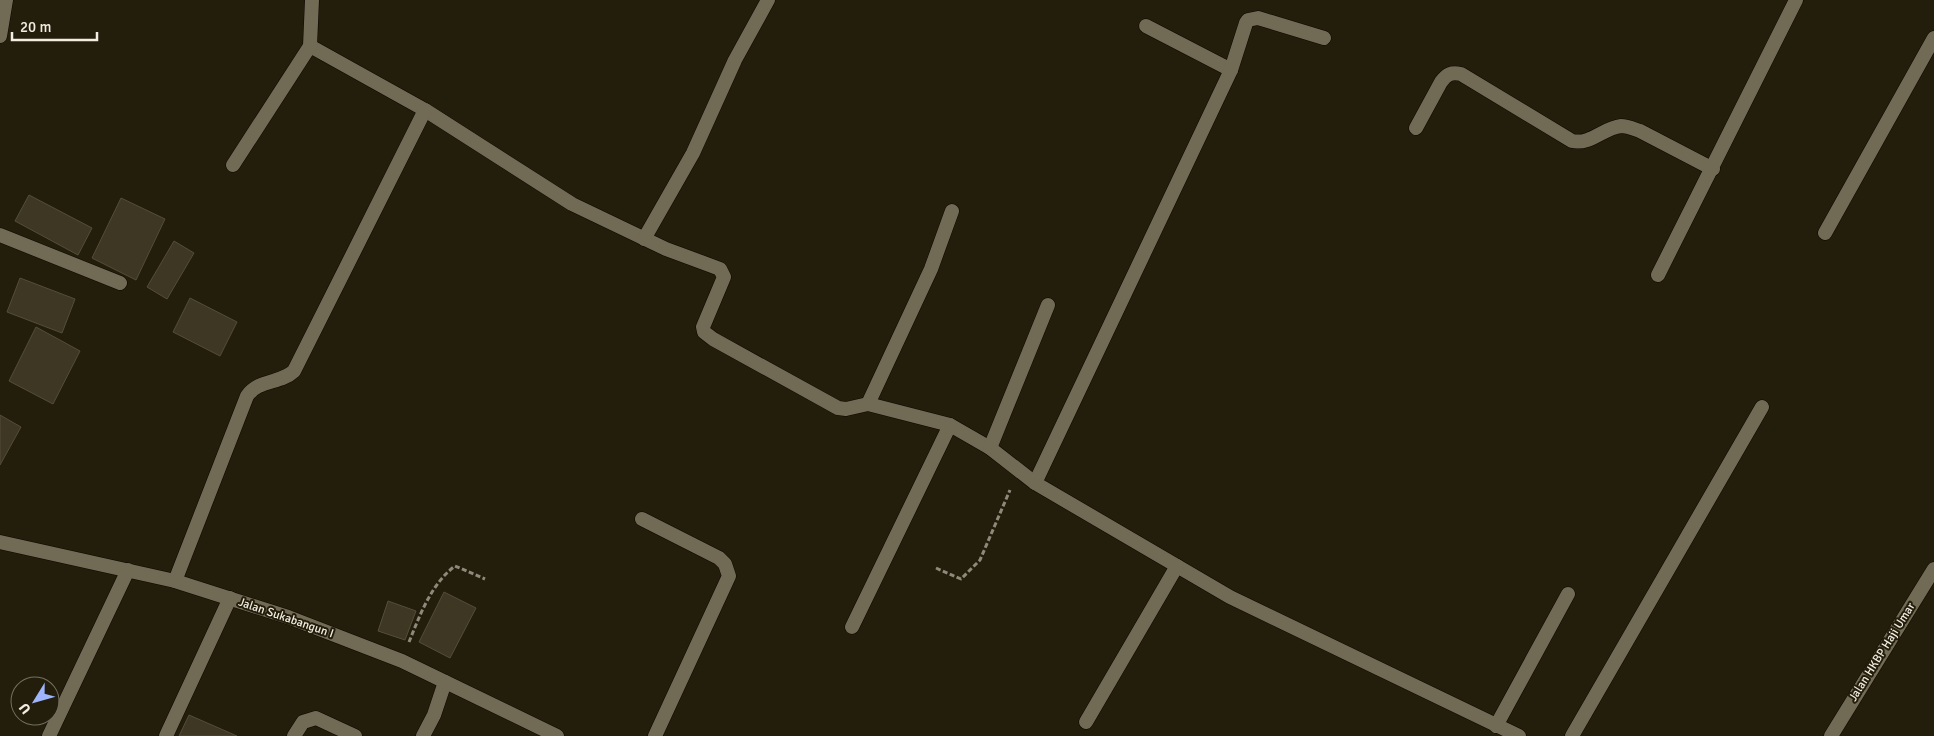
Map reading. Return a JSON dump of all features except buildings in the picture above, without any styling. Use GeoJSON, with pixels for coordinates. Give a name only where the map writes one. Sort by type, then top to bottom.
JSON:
{"type":"FeatureCollection","features":[{"type":"Feature","properties":{"kind":"street"},"geometry":{"type":"LineString","coordinates":[[0,36],[6,0]]}},
{"type":"Feature","properties":{"kind":"street"},"geometry":{"type":"LineString","coordinates":[[232,165],[310,46],[312,0]]}},
{"type":"Feature","properties":{"kind":"street"},"geometry":{"type":"LineString","coordinates":[[644,239],[693,153],[735,60],[768,0]]}},
{"type":"Feature","properties":{"kind":"street"},"geometry":{"type":"LineString","coordinates":[[1658,274],[1713,169],[1796,0]]}},
{"type":"Feature","properties":{"kind":"street"},"geometry":{"type":"LineString","coordinates":[[1035,483],[1231,70],[1243,28],[1248,20],[1253,18],[1324,38]]}},
{"type":"Feature","properties":{"kind":"street"},"geometry":{"type":"LineString","coordinates":[[1146,26],[1231,70]]}},
{"type":"Feature","properties":{"kind":"street"},"geometry":{"type":"LineString","coordinates":[[1824,232],[1934,38]]}},
{"type":"Feature","properties":{"kind":"street"},"geometry":{"type":"LineString","coordinates":[[310,46],[425,110],[572,204],[644,239],[723,271],[724,277],[703,327],[707,334],[838,408],[868,404],[950,425],[990,448],[1035,483],[1230,597],[1519,736]]}},
{"type":"Feature","properties":{"kind":"street"},"geometry":{"type":"LineString","coordinates":[[1416,128],[1445,76],[1454,73],[1461,74],[1572,140],[1584,142],[1620,126],[1628,127],[1640,130],[1713,169]]}},
{"type":"Feature","properties":{"kind":"street"},"geometry":{"type":"LineString","coordinates":[[175,580],[247,396],[260,384],[283,379],[294,371],[425,110]]}},
{"type":"Feature","properties":{"kind":"street"},"geometry":{"type":"LineString","coordinates":[[868,404],[931,269],[952,210]]}},
{"type":"Feature","properties":{"kind":"street"},"geometry":{"type":"LineString","coordinates":[[0,235],[120,283]]}},
{"type":"Feature","properties":{"kind":"street"},"geometry":{"type":"LineString","coordinates":[[990,448],[1048,305]]}},
{"type":"Feature","properties":{"kind":"street"},"geometry":{"type":"LineString","coordinates":[[1572,736],[1762,407]]}},
{"type":"Feature","properties":{"kind":"street"},"geometry":{"type":"LineString","coordinates":[[852,627],[950,425]]}},
{"type":"Feature","properties":{"kind":"street"},"geometry":{"type":"LineString","coordinates":[[642,519],[719,558],[725,564],[729,576],[655,736]]}},
{"type":"Feature","properties":{"kind":"street","name":"Jalan Sukabangun I"},"geometry":{"type":"LineString","coordinates":[[0,542],[175,580],[288,617],[402,661],[557,736]]}},
{"type":"Feature","properties":{"kind":"street"},"geometry":{"type":"LineString","coordinates":[[1086,722],[1177,566]]}},
{"type":"Feature","properties":{"kind":"street","name":"Jalan HKBP Haji Umar"},"geometry":{"type":"LineString","coordinates":[[1831,736],[1934,569]]}},
{"type":"Feature","properties":{"kind":"street"},"geometry":{"type":"LineString","coordinates":[[49,736],[128,570]]}},
{"type":"Feature","properties":{"kind":"street"},"geometry":{"type":"LineString","coordinates":[[1496,726],[1568,594]]}},
{"type":"Feature","properties":{"kind":"street"},"geometry":{"type":"LineString","coordinates":[[166,736],[230,598]]}},
{"type":"Feature","properties":{"kind":"street"},"geometry":{"type":"LineString","coordinates":[[423,736],[434,715],[445,682]]}},
{"type":"Feature","properties":{"kind":"street"},"geometry":{"type":"LineString","coordinates":[[294,736],[303,722],[316,718],[355,736]]}},
{"type":"Feature","properties":{"kind":"path"},"geometry":{"type":"LineString","coordinates":[[936,568],[961,579],[980,560],[1018,471]]}},
{"type":"Feature","properties":{"kind":"path"},"geometry":{"type":"LineString","coordinates":[[402,661],[423,607],[444,574],[455,566],[485,579]]}}]}
